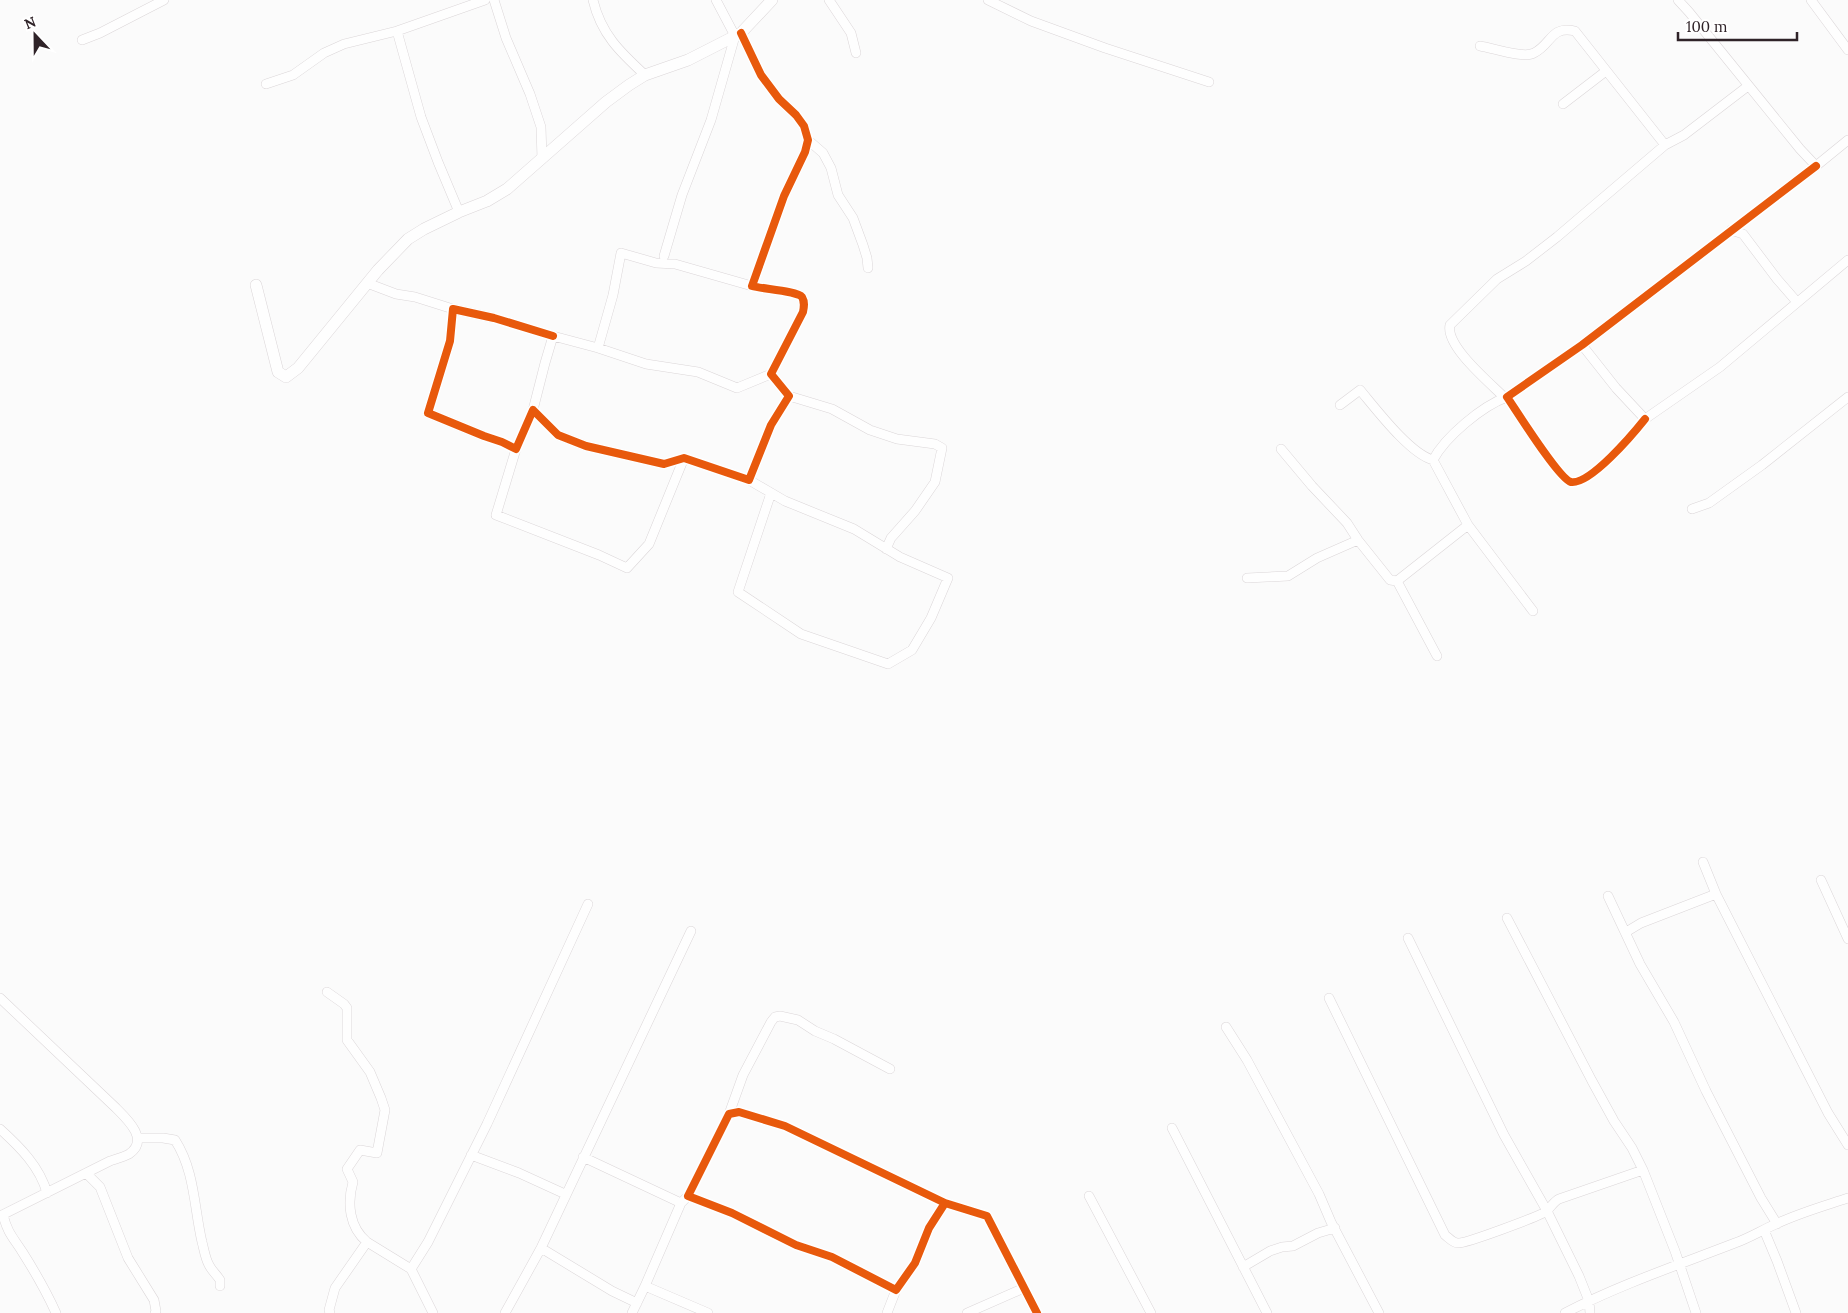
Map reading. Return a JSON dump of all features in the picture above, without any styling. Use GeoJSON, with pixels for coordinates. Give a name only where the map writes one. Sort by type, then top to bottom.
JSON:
{"type":"FeatureCollection","features":[{"type":"Feature","properties":{"kind":"street"},"geometry":{"type":"LineString","coordinates":[[82,40],[100,33],[164,0]]}},
{"type":"Feature","properties":{"kind":"street"},"geometry":{"type":"LineString","coordinates":[[266,84],[292,75],[324,52],[344,44],[397,31],[454,5],[485,0]]}},
{"type":"Feature","properties":{"kind":"street"},"geometry":{"type":"LineString","coordinates":[[494,0],[506,38],[530,94],[541,127],[542,159]]}},
{"type":"Feature","properties":{"kind":"street"},"geometry":{"type":"LineString","coordinates":[[593,0],[601,25],[625,56],[645,75]]}},
{"type":"Feature","properties":{"kind":"street"},"geometry":{"type":"LineString","coordinates":[[716,0],[761,75],[779,99],[796,115],[804,126],[808,140],[805,152],[784,196],[752,286]]}},
{"type":"Feature","properties":{"kind":"street"},"geometry":{"type":"LineString","coordinates":[[256,285],[278,372],[286,377],[298,368],[367,283],[408,239],[508,189],[606,102],[645,75],[688,60],[738,34],[772,0]]}},
{"type":"Feature","properties":{"kind":"street"},"geometry":{"type":"LineString","coordinates":[[829,0],[851,33],[856,52]]}},
{"type":"Feature","properties":{"kind":"street"},"geometry":{"type":"LineString","coordinates":[[988,0],[1031,21],[1209,82]]}},
{"type":"Feature","properties":{"kind":"street"},"geometry":{"type":"LineString","coordinates":[[1678,0],[1816,166]]}},
{"type":"Feature","properties":{"kind":"street"},"geometry":{"type":"LineString","coordinates":[[1811,0],[1848,50]]}},
{"type":"Feature","properties":{"kind":"street"},"geometry":{"type":"LineString","coordinates":[[1480,46],[1524,55],[1534,53],[1557,32],[1567,29],[1575,31],[1665,145]]}},
{"type":"Feature","properties":{"kind":"street"},"geometry":{"type":"LineString","coordinates":[[397,31],[421,116],[459,212]]}},
{"type":"Feature","properties":{"kind":"street"},"geometry":{"type":"LineString","coordinates":[[664,256],[682,195],[711,120],[738,34]]}},
{"type":"Feature","properties":{"kind":"street"},"geometry":{"type":"LineString","coordinates":[[1562,104],[1606,71]]}},
{"type":"Feature","properties":{"kind":"street"},"geometry":{"type":"LineString","coordinates":[[1748,86],[1684,135],[1665,145],[1557,237],[1526,261],[1497,279],[1450,325],[1448,330],[1458,349],[1506,397],[1555,468],[1566,480],[1577,482],[1604,464],[1645,419],[1720,367],[1848,260]]}},
{"type":"Feature","properties":{"kind":"street"},"geometry":{"type":"LineString","coordinates":[[808,140],[823,153],[830,168],[838,195],[853,218],[867,258],[868,268]]}},
{"type":"Feature","properties":{"kind":"street"},"geometry":{"type":"LineString","coordinates":[[1433,460],[1438,450],[1491,404],[1506,397],[1582,344],[1848,140]]}},
{"type":"Feature","properties":{"kind":"street"},"geometry":{"type":"LineString","coordinates":[[1731,230],[1743,234],[1797,302]]}},
{"type":"Feature","properties":{"kind":"street"},"geometry":{"type":"LineString","coordinates":[[367,283],[390,292],[415,297],[453,310],[494,318],[646,364],[698,372],[737,388],[772,374],[803,312],[805,303],[801,296],[795,293],[764,290],[675,264],[656,263],[621,253],[614,295],[598,348]]}},
{"type":"Feature","properties":{"kind":"street"},"geometry":{"type":"LineString","coordinates":[[453,310],[450,341],[428,413],[516,449]]}},
{"type":"Feature","properties":{"kind":"street"},"geometry":{"type":"LineString","coordinates":[[553,336],[533,410],[516,449],[496,515],[599,555],[627,568],[649,544],[684,458]]}},
{"type":"Feature","properties":{"kind":"street"},"geometry":{"type":"LineString","coordinates":[[1582,344],[1616,388],[1645,419]]}},
{"type":"Feature","properties":{"kind":"street"},"geometry":{"type":"LineString","coordinates":[[772,374],[789,396],[832,409],[870,430],[897,438],[935,444],[942,448],[935,482],[916,511],[891,538],[886,549]]}},
{"type":"Feature","properties":{"kind":"street"},"geometry":{"type":"LineString","coordinates":[[1340,405],[1360,390],[1401,436],[1421,455],[1433,460],[1468,525],[1533,611]]}},
{"type":"Feature","properties":{"kind":"street"},"geometry":{"type":"LineString","coordinates":[[749,480],[771,424],[789,396]]}},
{"type":"Feature","properties":{"kind":"street"},"geometry":{"type":"LineString","coordinates":[[1692,509],[1709,503],[1747,476],[1848,397]]}},
{"type":"Feature","properties":{"kind":"street"},"geometry":{"type":"LineString","coordinates":[[533,410],[558,435],[586,446],[664,464],[684,458],[749,480],[785,501],[854,529],[900,557],[948,578],[931,618],[912,650],[888,664],[801,634],[738,592],[771,493]]}},
{"type":"Feature","properties":{"kind":"street"},"geometry":{"type":"LineString","coordinates":[[1281,449],[1312,486],[1347,522],[1358,540],[1390,580],[1397,581],[1468,525]]}},
{"type":"Feature","properties":{"kind":"street"},"geometry":{"type":"LineString","coordinates":[[1247,578],[1288,576],[1317,558],[1358,540]]}},
{"type":"Feature","properties":{"kind":"street"},"geometry":{"type":"LineString","coordinates":[[1397,581],[1437,656]]}},
{"type":"Feature","properties":{"kind":"street"},"geometry":{"type":"LineString","coordinates":[[1703,862],[1716,894],[1828,1113],[1848,1145]]}},
{"type":"Feature","properties":{"kind":"street"},"geometry":{"type":"LineString","coordinates":[[1821,880],[1848,939]]}},
{"type":"Feature","properties":{"kind":"street"},"geometry":{"type":"LineString","coordinates":[[1626,932],[1641,922],[1716,894]]}},
{"type":"Feature","properties":{"kind":"street"},"geometry":{"type":"LineString","coordinates":[[1608,896],[1640,964],[1674,1022],[1706,1091],[1761,1198],[1777,1224]]}},
{"type":"Feature","properties":{"kind":"street"},"geometry":{"type":"LineString","coordinates":[[411,1269],[428,1242],[471,1155],[588,904]]}},
{"type":"Feature","properties":{"kind":"street"},"geometry":{"type":"LineString","coordinates":[[1507,918],[1592,1082],[1632,1148],[1643,1170],[1696,1313]]}},
{"type":"Feature","properties":{"kind":"street"},"geometry":{"type":"LineString","coordinates":[[505,1313],[540,1248],[691,931]]}},
{"type":"Feature","properties":{"kind":"street"},"geometry":{"type":"LineString","coordinates":[[1408,938],[1504,1135],[1547,1211],[1579,1276],[1588,1301],[1590,1313]]}},
{"type":"Feature","properties":{"kind":"street"},"geometry":{"type":"LineString","coordinates":[[327,992],[347,1008],[347,1040],[370,1072],[384,1110],[377,1153],[360,1150],[347,1169],[353,1182],[350,1195],[350,1209],[354,1224],[362,1238],[367,1242],[411,1269],[433,1313]]}},
{"type":"Feature","properties":{"kind":"street"},"geometry":{"type":"LineString","coordinates":[[0,998],[132,1124],[138,1138],[136,1147],[129,1154],[86,1173],[1,1216],[7,1232],[23,1254],[50,1299],[56,1313]]}},
{"type":"Feature","properties":{"kind":"street"},"geometry":{"type":"LineString","coordinates":[[1329,998],[1445,1235],[1449,1239],[1463,1243],[1547,1211],[1552,1203],[1558,1199],[1643,1170]]}},
{"type":"Feature","properties":{"kind":"street"},"geometry":{"type":"LineString","coordinates":[[632,1313],[681,1203],[688,1196],[729,1114],[743,1075],[770,1022],[775,1016],[798,1020],[815,1031],[890,1069]]}},
{"type":"Feature","properties":{"kind":"street"},"geometry":{"type":"LineString","coordinates":[[1226,1027],[1247,1060],[1319,1194],[1379,1313]]}},
{"type":"Feature","properties":{"kind":"street"},"geometry":{"type":"LineString","coordinates":[[729,1114],[739,1112],[785,1126],[946,1203],[987,1216],[1037,1313]]}},
{"type":"Feature","properties":{"kind":"street"},"geometry":{"type":"LineString","coordinates":[[1172,1128],[1267,1313]]}},
{"type":"Feature","properties":{"kind":"street"},"geometry":{"type":"LineString","coordinates":[[0,1129],[34,1165],[44,1181],[47,1193]]}},
{"type":"Feature","properties":{"kind":"street"},"geometry":{"type":"LineString","coordinates":[[138,1138],[175,1140],[180,1148],[193,1186],[196,1217],[205,1254],[209,1266],[220,1280],[220,1286]]}},
{"type":"Feature","properties":{"kind":"street"},"geometry":{"type":"LineString","coordinates":[[471,1155],[519,1173],[565,1194]]}},
{"type":"Feature","properties":{"kind":"street"},"geometry":{"type":"LineString","coordinates":[[583,1157],[681,1203]]}},
{"type":"Feature","properties":{"kind":"street"},"geometry":{"type":"LineString","coordinates":[[86,1173],[100,1187],[128,1258],[154,1300],[155,1313]]}},
{"type":"Feature","properties":{"kind":"street"},"geometry":{"type":"LineString","coordinates":[[688,1196],[732,1213],[796,1245],[832,1257],[896,1290]]}},
{"type":"Feature","properties":{"kind":"street"},"geometry":{"type":"LineString","coordinates":[[1089,1196],[1151,1313]]}},
{"type":"Feature","properties":{"kind":"street"},"geometry":{"type":"LineString","coordinates":[[1565,1313],[1588,1301],[1679,1263],[1734,1244],[1777,1224],[1848,1198]]}},
{"type":"Feature","properties":{"kind":"street"},"geometry":{"type":"LineString","coordinates":[[887,1313],[896,1290],[915,1263],[929,1228],[946,1203]]}},
{"type":"Feature","properties":{"kind":"street"},"geometry":{"type":"LineString","coordinates":[[1243,1267],[1270,1251],[1293,1246],[1318,1233],[1335,1228]]}},
{"type":"Feature","properties":{"kind":"street"},"geometry":{"type":"LineString","coordinates":[[1764,1230],[1796,1313]]}},
{"type":"Feature","properties":{"kind":"street"},"geometry":{"type":"LineString","coordinates":[[330,1313],[329,1310],[335,1288],[367,1242]]}},
{"type":"Feature","properties":{"kind":"street"},"geometry":{"type":"LineString","coordinates":[[540,1248],[637,1303]]}},
{"type":"Feature","properties":{"kind":"street"},"geometry":{"type":"LineString","coordinates":[[645,1286],[708,1313]]}},
{"type":"Feature","properties":{"kind":"street"},"geometry":{"type":"LineString","coordinates":[[967,1313],[1024,1288]]}},
{"type":"Feature","properties":{"kind":"cycle path"},"geometry":{"type":"LineString","coordinates":[[553,336],[494,318],[453,309],[450,341],[428,413],[516,449],[533,410],[558,435],[586,446],[664,464],[684,458],[749,480],[771,425],[789,396],[771,374],[803,312],[804,304],[802,297],[799,295],[752,286],[784,196],[805,152],[808,140],[804,126],[796,115],[779,99],[761,75],[741,33]]}},
{"type":"Feature","properties":{"kind":"cycle path"},"geometry":{"type":"LineString","coordinates":[[1645,419],[1600,467],[1589,476],[1579,481],[1571,482],[1557,469],[1507,397],[1582,345],[1816,166]]}},
{"type":"Feature","properties":{"kind":"cycle path"},"geometry":{"type":"LineString","coordinates":[[945,1203],[929,1228],[915,1263],[896,1290],[832,1257],[796,1245],[732,1213],[688,1196],[729,1114],[739,1112],[785,1126],[945,1203],[987,1216],[1037,1313]]}}]}
